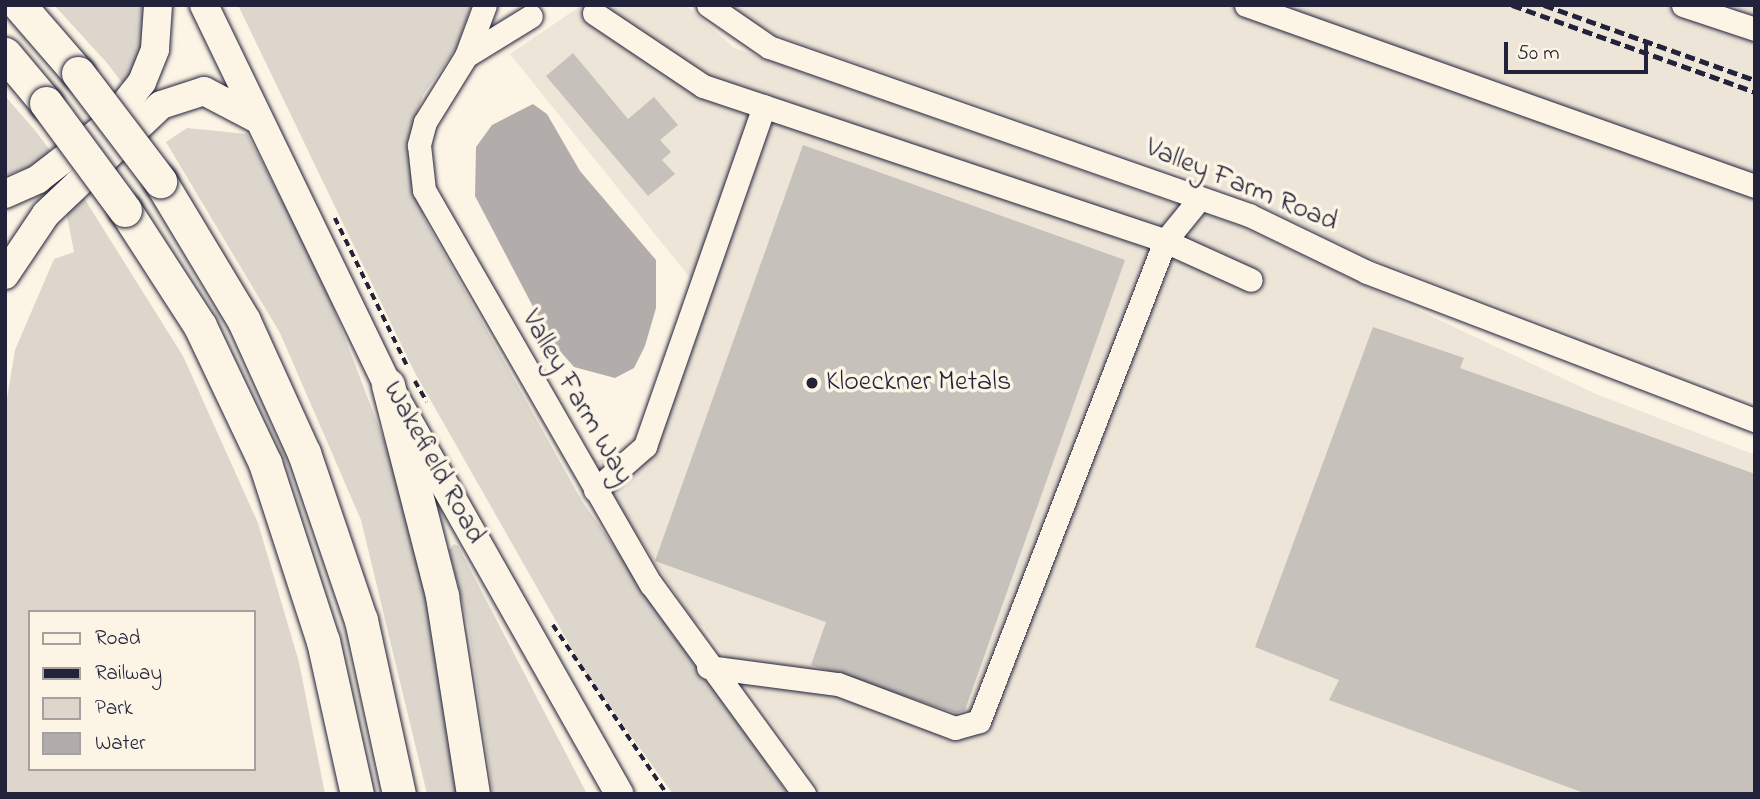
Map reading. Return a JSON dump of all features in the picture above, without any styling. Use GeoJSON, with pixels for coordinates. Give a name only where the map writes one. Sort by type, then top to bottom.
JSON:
{"type":"FeatureCollection","features":[{"type":"Feature","properties":{"kind":"highway"},"geometry":{"type":"LineString","coordinates":[[19,5],[78,73],[160,181],[244,321],[304,453],[361,620],[399,794]]}},
{"type":"Feature","properties":{"kind":"highway"},"geometry":{"type":"LineString","coordinates":[[5,54],[46,103],[125,210],[200,326],[265,463],[323,641],[357,794]]}},
{"type":"Feature","properties":{"kind":"highway"},"geometry":{"type":"LineString","coordinates":[[388,385],[442,596],[472,794]]}},
{"type":"Feature","properties":{"kind":"main road"},"geometry":{"type":"LineString","coordinates":[[5,194],[38,179],[109,124],[142,82],[155,49],[158,5]]}},
{"type":"Feature","properties":{"kind":"main road","name":"Wakefield Road"},"geometry":{"type":"LineString","coordinates":[[204,5],[388,385],[619,794]]}},
{"type":"Feature","properties":{"kind":"main road"},"geometry":{"type":"LineString","coordinates":[[5,275],[46,214],[161,105],[204,91],[263,123]]}},
{"type":"Feature","properties":{"kind":"main road"},"geometry":{"type":"LineString","coordinates":[[588,737],[636,794]]}},
{"type":"Feature","properties":{"kind":"lane","name":"Valley Farm Way"},"geometry":{"type":"LineString","coordinates":[[485,5],[466,56],[425,121],[419,145],[425,190],[595,490],[708,667],[804,794]]}},
{"type":"Feature","properties":{"kind":"lane","name":"Valley Farm Road"},"geometry":{"type":"LineString","coordinates":[[708,5],[769,47],[1200,198],[1367,272],[1755,420]]}},
{"type":"Feature","properties":{"kind":"lane"},"geometry":{"type":"LineString","coordinates":[[1246,5],[1755,186]]}},
{"type":"Feature","properties":{"kind":"lane"},"geometry":{"type":"LineString","coordinates":[[1683,5],[1755,29]]}},
{"type":"Feature","properties":{"kind":"lane"},"geometry":{"type":"LineString","coordinates":[[466,56],[534,9]]}},
{"type":"Feature","properties":{"kind":"lane"},"geometry":{"type":"LineString","coordinates":[[594,13],[703,86],[1166,241],[1251,280]]}},
{"type":"Feature","properties":{"kind":"lane"},"geometry":{"type":"LineString","coordinates":[[595,490],[645,446],[764,106]]}},
{"type":"Feature","properties":{"kind":"lane"},"geometry":{"type":"LineString","coordinates":[[708,667],[838,684],[954,728],[979,721],[1166,241],[1200,198]]}},
{"type":"Feature","properties":{"kind":"path"},"geometry":{"type":"LineString","coordinates":[[332,210],[430,407]]}},
{"type":"Feature","properties":{"kind":"path"},"geometry":{"type":"LineString","coordinates":[[548,617],[667,794]]}},
{"type":"Feature","properties":{"kind":"shaded area"},"geometry":{"type":"Polygon","coordinates":[[[582,5],[686,5],[734,48],[1242,227],[1596,394],[1755,455],[1755,794],[823,794],[704,627],[693,621],[582,449],[597,460],[611,459],[636,440],[691,279],[510,54],[582,5]]]}},
{"type":"Feature","properties":{"kind":"shaded area"},"geometry":{"type":"Polygon","coordinates":[[[725,5],[1755,5],[1755,402],[1365,256],[1231,191],[775,35],[725,5]]]}},
{"type":"Feature","properties":{"kind":"green space"},"geometry":{"type":"Polygon","coordinates":[[[54,5],[156,5],[130,93],[107,63],[54,5]]]}},
{"type":"Feature","properties":{"kind":"green space"},"geometry":{"type":"Polygon","coordinates":[[[238,5],[472,5],[457,47],[423,95],[408,143],[424,218],[582,501],[788,794],[673,794],[585,672],[414,371],[238,5]]]}},
{"type":"Feature","properties":{"kind":"green space"},"geometry":{"type":"Polygon","coordinates":[[[5,96],[33,128],[57,159],[5,175],[5,96]]]}},
{"type":"Feature","properties":{"kind":"green space"},"geometry":{"type":"Polygon","coordinates":[[[187,128],[247,134],[320,273],[396,472],[422,567],[460,794],[427,794],[361,520],[280,333],[166,142],[187,128]]]}},
{"type":"Feature","properties":{"kind":"green space"},"geometry":{"type":"Polygon","coordinates":[[[84,198],[183,356],[258,523],[299,662],[325,794],[5,794],[5,410],[15,350],[54,259],[74,252],[66,211],[84,198]]]}},
{"type":"Feature","properties":{"kind":"green space"},"geometry":{"type":"Polygon","coordinates":[[[454,544],[458,546],[587,794],[493,794],[468,625],[449,550],[454,544]]]}},
{"type":"Feature","properties":{"kind":"water"},"geometry":{"type":"Polygon","coordinates":[[[533,104],[547,114],[580,171],[656,260],[656,308],[645,346],[634,368],[615,378],[574,367],[551,341],[475,196],[476,147],[492,125],[533,104]]]}},
{"type":"Feature","properties":{"kind":"building"},"geometry":{"type":"Polygon","coordinates":[[[573,53],[628,119],[654,97],[678,125],[660,140],[671,152],[662,160],[675,174],[648,196],[546,76],[573,53]]]}},
{"type":"Feature","properties":{"kind":"building"},"geometry":{"type":"Polygon","coordinates":[[[803,145],[1125,260],[965,710],[956,713],[811,665],[826,622],[655,561],[803,145]]]}},
{"type":"Feature","properties":{"kind":"building"},"geometry":{"type":"Polygon","coordinates":[[[1373,327],[1464,358],[1460,368],[1755,474],[1755,794],[1587,794],[1329,700],[1339,680],[1255,647],[1373,327]]]}},
{"type":"Feature","properties":{"kind":"railway"},"geometry":{"type":"LineString","coordinates":[[1512,5],[1755,92]]}},
{"type":"Feature","properties":{"kind":"railway"},"geometry":{"type":"LineString","coordinates":[[1544,5],[1755,80]]}},
{"type":"Feature","properties":{"kind":"place","name":"Kloeckner Metals"},"geometry":{"type":"Point","coordinates":[812,383]}}]}
